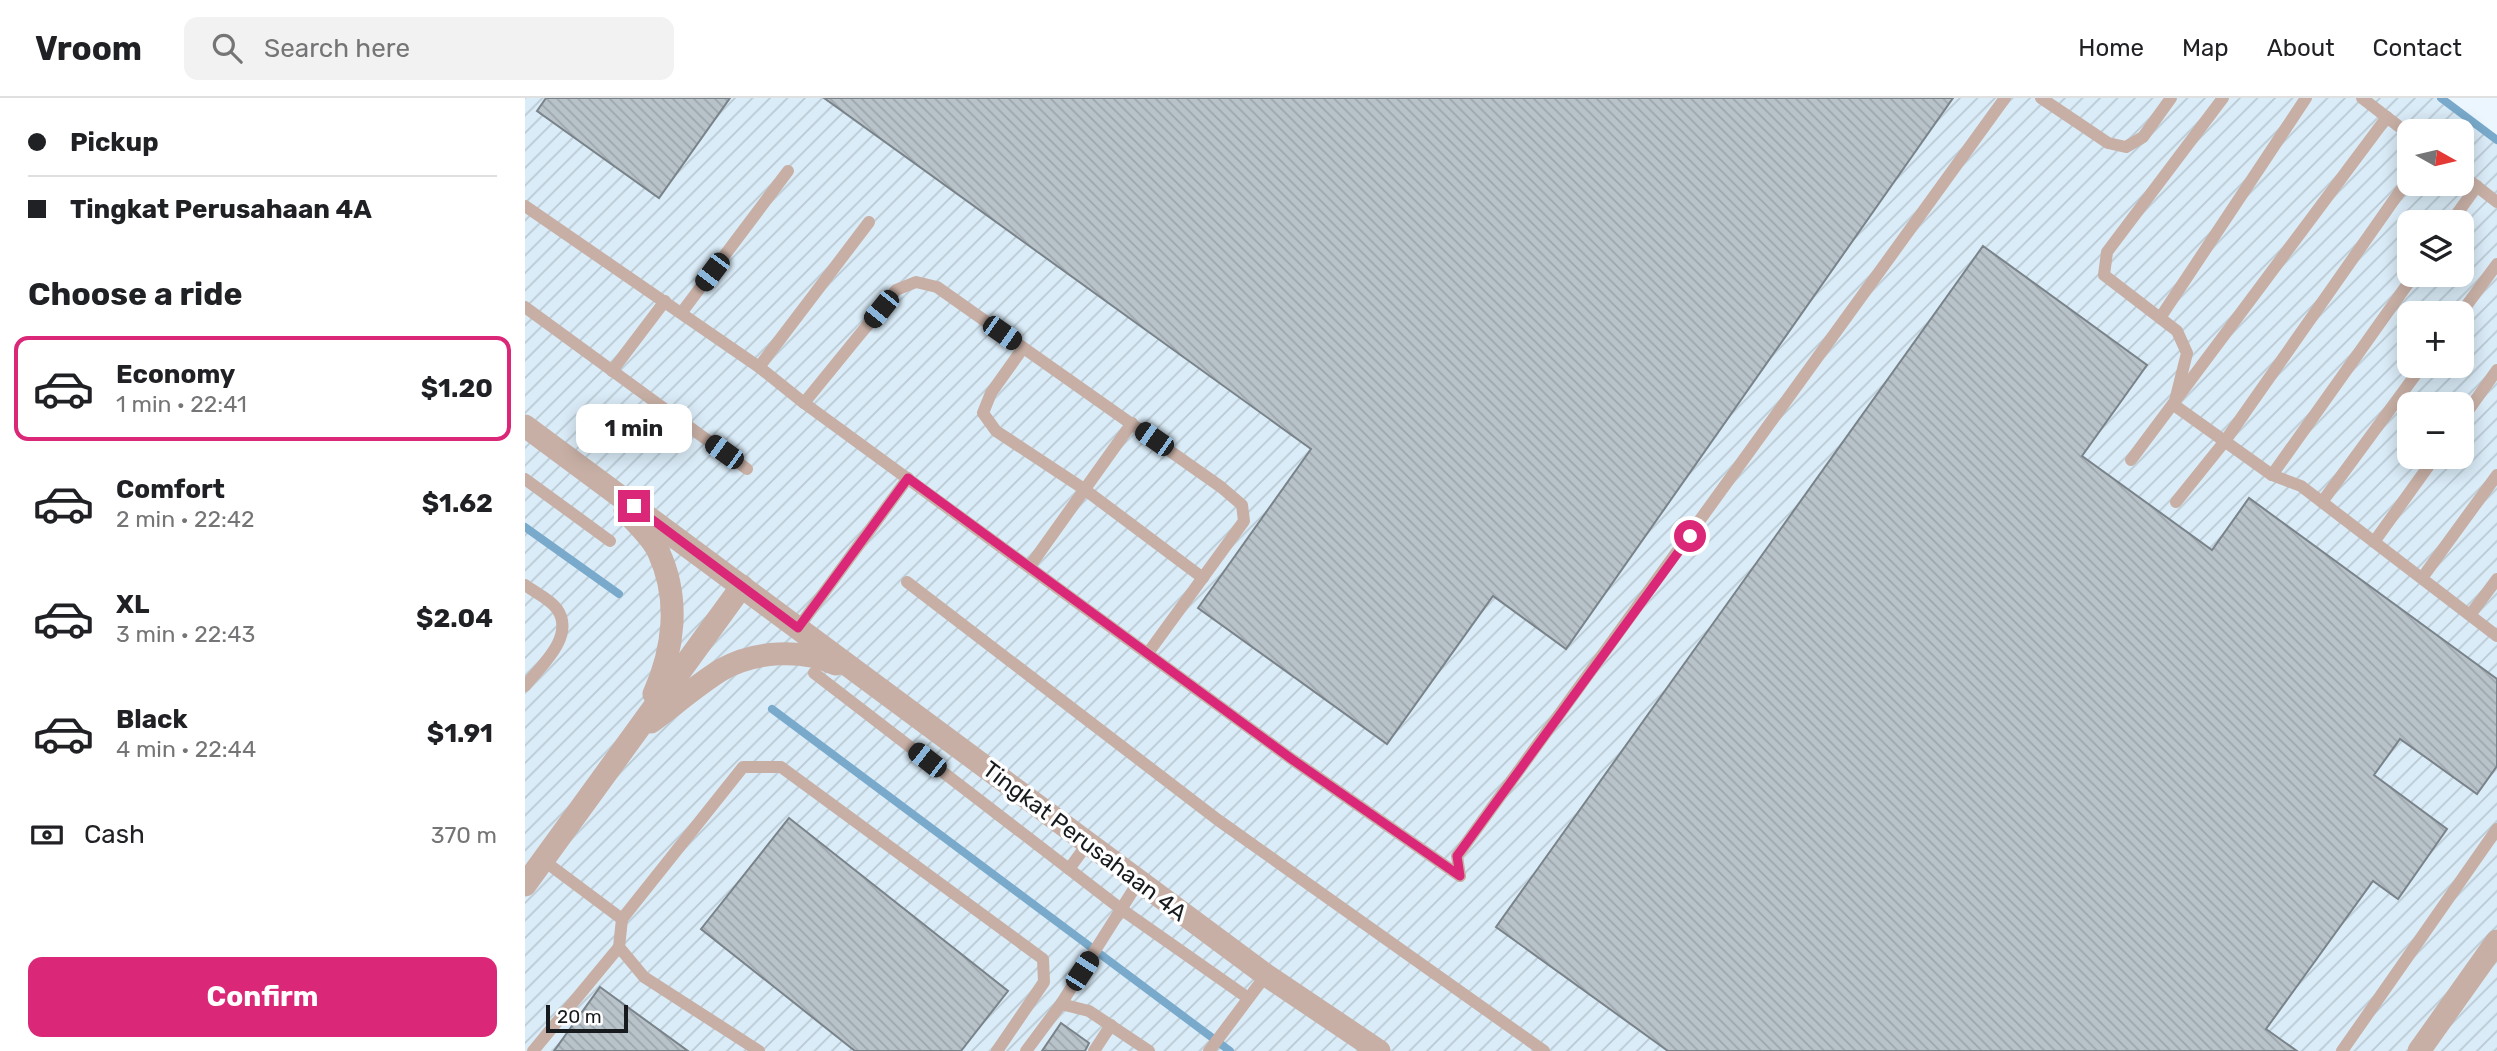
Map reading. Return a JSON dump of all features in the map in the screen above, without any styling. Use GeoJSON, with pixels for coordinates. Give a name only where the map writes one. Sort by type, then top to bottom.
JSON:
{"type":"FeatureCollection","features":[{"type":"Feature","properties":{"kind":"street","name":"Tingkat Perusahaan 4A"},"geometry":{"type":"LineString","coordinates":[[527,431],[591,474],[1266,975],[1378,1051]]}},
{"type":"Feature","properties":{"kind":"street"},"geometry":{"type":"LineString","coordinates":[[591,474],[659,551],[671,592],[673,634],[663,672],[636,732]]}},
{"type":"Feature","properties":{"kind":"street"},"geometry":{"type":"LineString","coordinates":[[525,885],[742,586]]}},
{"type":"Feature","properties":{"kind":"street"},"geometry":{"type":"LineString","coordinates":[[636,732],[722,669],[772,653],[819,655],[863,676]]}},
{"type":"Feature","properties":{"kind":"street"},"geometry":{"type":"LineString","coordinates":[[2419,1051],[2497,941]]}},
{"type":"Feature","properties":{"kind":"lane"},"geometry":{"type":"LineString","coordinates":[[525,206],[759,366],[804,403],[1293,760],[1460,876],[1457,856],[1867,293],[2005,98]]}},
{"type":"Feature","properties":{"kind":"lane"},"geometry":{"type":"LineString","coordinates":[[2041,98],[2108,143],[2126,147],[2143,136],[2171,98]]}},
{"type":"Feature","properties":{"kind":"lane"},"geometry":{"type":"LineString","coordinates":[[2174,405],[2187,353],[2177,331],[2104,275],[2107,252],[2223,98]]}},
{"type":"Feature","properties":{"kind":"lane"},"geometry":{"type":"LineString","coordinates":[[2160,318],[2306,98]]}},
{"type":"Feature","properties":{"kind":"lane"},"geometry":{"type":"LineString","coordinates":[[2362,98],[2397,125]]}},
{"type":"Feature","properties":{"kind":"lane"},"geometry":{"type":"LineString","coordinates":[[2131,460],[2387,117]]}},
{"type":"Feature","properties":{"kind":"lane"},"geometry":{"type":"LineString","coordinates":[[682,312],[788,171]]}},
{"type":"Feature","properties":{"kind":"lane"},"geometry":{"type":"LineString","coordinates":[[2460,210],[2477,186],[2497,202]]}},
{"type":"Feature","properties":{"kind":"lane"},"geometry":{"type":"LineString","coordinates":[[2176,502],[2225,441],[2397,196]]}},
{"type":"Feature","properties":{"kind":"lane"},"geometry":{"type":"LineString","coordinates":[[759,366],[869,222]]}},
{"type":"Feature","properties":{"kind":"lane"},"geometry":{"type":"LineString","coordinates":[[2470,301],[2497,264]]}},
{"type":"Feature","properties":{"kind":"lane"},"geometry":{"type":"LineString","coordinates":[[804,403],[896,290],[916,282],[937,287],[1132,424],[1242,505],[1244,521],[1148,653]]}},
{"type":"Feature","properties":{"kind":"lane"},"geometry":{"type":"LineString","coordinates":[[2272,475],[2405,287]]}},
{"type":"Feature","properties":{"kind":"lane"},"geometry":{"type":"LineString","coordinates":[[612,370],[665,301]]}},
{"type":"Feature","properties":{"kind":"lane"},"geometry":{"type":"LineString","coordinates":[[525,307],[747,469]]}},
{"type":"Feature","properties":{"kind":"lane"},"geometry":{"type":"LineString","coordinates":[[1023,348],[991,393],[983,413],[996,431],[1084,489],[1203,578]]}},
{"type":"Feature","properties":{"kind":"lane"},"geometry":{"type":"LineString","coordinates":[[2474,402],[2497,370]]}},
{"type":"Feature","properties":{"kind":"lane"},"geometry":{"type":"LineString","coordinates":[[2322,502],[2413,378]]}},
{"type":"Feature","properties":{"kind":"lane"},"geometry":{"type":"LineString","coordinates":[[2174,405],[2272,475],[2301,486],[2497,636]]}},
{"type":"Feature","properties":{"kind":"lane"},"geometry":{"type":"LineString","coordinates":[[1030,566],[1132,424]]}},
{"type":"Feature","properties":{"kind":"lane"},"geometry":{"type":"LineString","coordinates":[[2374,542],[2426,469]]}},
{"type":"Feature","properties":{"kind":"lane"},"geometry":{"type":"LineString","coordinates":[[2422,578],[2497,475]]}},
{"type":"Feature","properties":{"kind":"lane"},"geometry":{"type":"LineString","coordinates":[[798,628],[908,478]]}},
{"type":"Feature","properties":{"kind":"lane"},"geometry":{"type":"LineString","coordinates":[[525,479],[610,541]]}},
{"type":"Feature","properties":{"kind":"lane"},"geometry":{"type":"LineString","coordinates":[[2470,615],[2497,579]]}},
{"type":"Feature","properties":{"kind":"lane"},"geometry":{"type":"LineString","coordinates":[[907,582],[1218,820],[1544,1051]]}},
{"type":"Feature","properties":{"kind":"lane"},"geometry":{"type":"LineString","coordinates":[[525,585],[557,608],[563,624],[561,639],[525,686]]}},
{"type":"Feature","properties":{"kind":"lane"},"geometry":{"type":"LineString","coordinates":[[814,674],[1121,909],[1248,998]]}},
{"type":"Feature","properties":{"kind":"lane"},"geometry":{"type":"LineString","coordinates":[[866,713],[884,692]]}},
{"type":"Feature","properties":{"kind":"lane"},"geometry":{"type":"LineString","coordinates":[[533,1051],[619,947],[622,919],[743,766],[781,767],[1043,959],[1044,982],[997,1051]]}},
{"type":"Feature","properties":{"kind":"lane"},"geometry":{"type":"LineString","coordinates":[[2342,1051],[2497,829]]}},
{"type":"Feature","properties":{"kind":"lane"},"geometry":{"type":"LineString","coordinates":[[1069,869],[1088,843]]}},
{"type":"Feature","properties":{"kind":"lane"},"geometry":{"type":"LineString","coordinates":[[543,860],[622,919]]}},
{"type":"Feature","properties":{"kind":"lane"},"geometry":{"type":"LineString","coordinates":[[1026,1051],[1061,1004],[1139,881]]}},
{"type":"Feature","properties":{"kind":"lane"},"geometry":{"type":"LineString","coordinates":[[619,947],[644,978],[759,1051]]}},
{"type":"Feature","properties":{"kind":"lane"},"geometry":{"type":"LineString","coordinates":[[1209,1051],[1266,975]]}},
{"type":"Feature","properties":{"kind":"lane"},"geometry":{"type":"LineString","coordinates":[[1061,1004],[1090,1011],[1149,1051]]}},
{"type":"Feature","properties":{"kind":"lane"},"geometry":{"type":"LineString","coordinates":[[1094,1051],[1111,1025]]}},
{"type":"Feature","properties":{"kind":"shaded area"},"geometry":{"type":"Polygon","coordinates":[[[525,98],[2435,98],[2463,119],[2397,119],[2397,196],[2475,196],[2475,128],[2497,144],[2497,1051],[525,1051],[525,98]]]}},
{"type":"Feature","properties":{"kind":"building"},"geometry":{"type":"Polygon","coordinates":[[[546,98],[730,98],[659,198],[537,111],[546,98]]]}},
{"type":"Feature","properties":{"kind":"building"},"geometry":{"type":"Polygon","coordinates":[[[824,98],[1953,98],[1566,649],[1493,596],[1387,744],[1198,608],[1311,449],[824,98]]]}},
{"type":"Feature","properties":{"kind":"building"},"geometry":{"type":"Polygon","coordinates":[[[1983,246],[2147,365],[2082,456],[2212,550],[2249,498],[2497,679],[2497,766],[2477,794],[2400,739],[2374,775],[2447,829],[2398,899],[2373,881],[2266,1029],[2297,1051],[1668,1051],[1496,927],[1983,246]]]}},
{"type":"Feature","properties":{"kind":"building"},"geometry":{"type":"Polygon","coordinates":[[[789,818],[1008,991],[961,1051],[855,1051],[701,929],[789,818]]]}},
{"type":"Feature","properties":{"kind":"building"},"geometry":{"type":"Polygon","coordinates":[[[600,987],[688,1051],[554,1051],[600,987]]]}},
{"type":"Feature","properties":{"kind":"building"},"geometry":{"type":"Polygon","coordinates":[[[1061,1023],[1089,1043],[1085,1051],[1042,1051],[1061,1023]]]}},
{"type":"Feature","properties":{"kind":"waterway"},"geometry":{"type":"LineString","coordinates":[[2441,98],[2497,140]]}},
{"type":"Feature","properties":{"kind":"waterway"},"geometry":{"type":"LineString","coordinates":[[525,527],[619,594]]}},
{"type":"Feature","properties":{"kind":"waterway"},"geometry":{"type":"LineString","coordinates":[[772,709],[1230,1051]]}},
{"type":"Feature","properties":{"kind":"route"},"geometry":{"type":"LineString","coordinates":[[634,506],[798,628],[908,478],[1293,760],[1460,876],[1457,856],[1690,536]]}}]}
